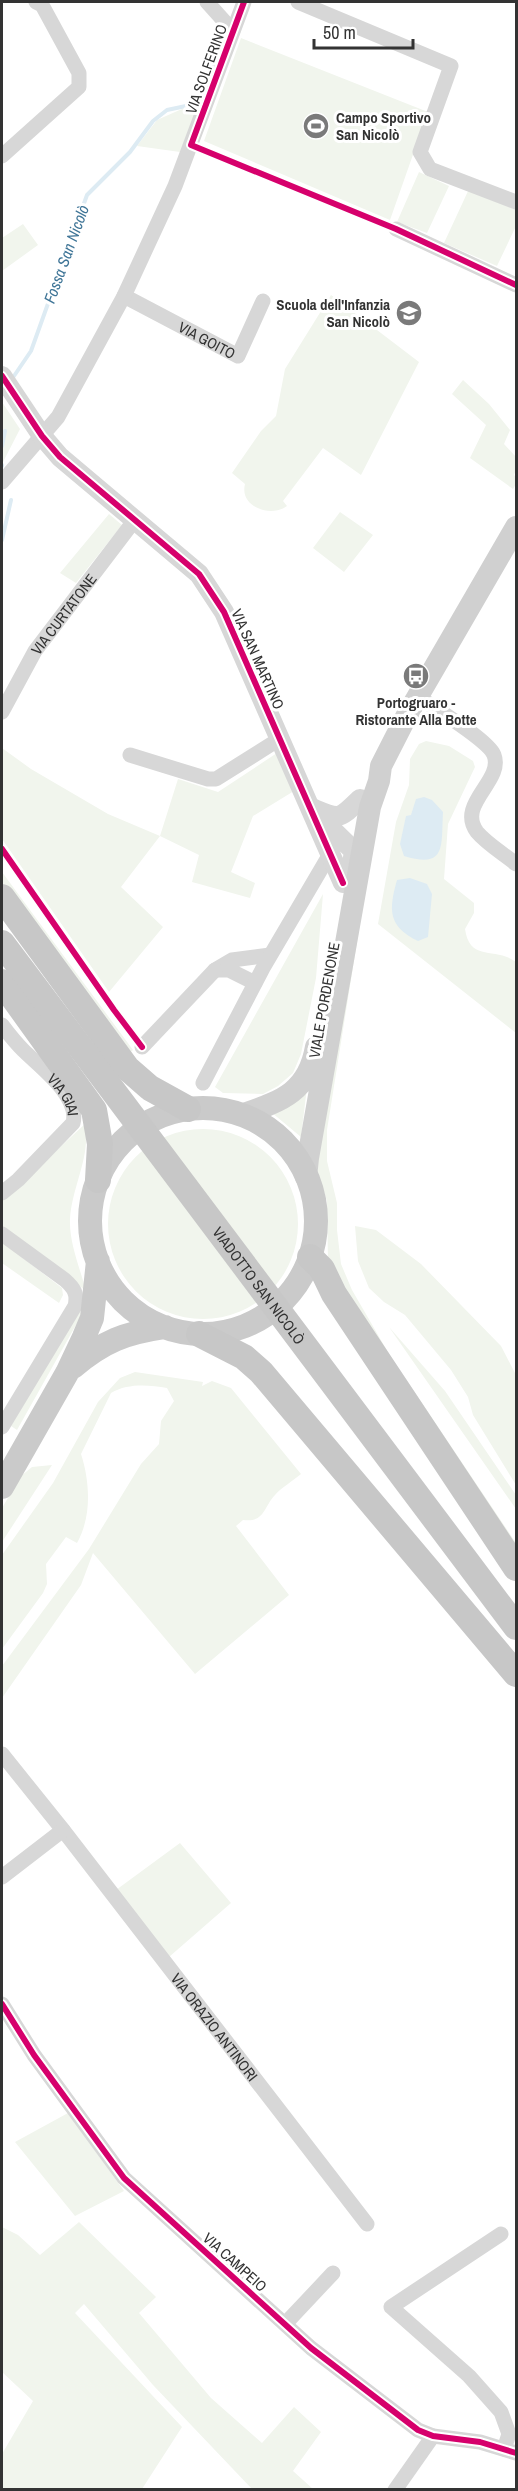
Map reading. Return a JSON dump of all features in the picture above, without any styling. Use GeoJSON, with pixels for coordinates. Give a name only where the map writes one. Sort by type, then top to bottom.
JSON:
{"type":"FeatureCollection","features":[{"type":"Feature","properties":{"kind":"highway"},"geometry":{"type":"LineString","coordinates":[[2,897],[127,1068],[150,1088],[188,1109]]}},
{"type":"Feature","properties":{"kind":"highway","name":"VIADOTTO SAN NICOLÒ"},"geometry":{"type":"LineString","coordinates":[[2,944],[516,1627]]}},
{"type":"Feature","properties":{"kind":"highway"},"geometry":{"type":"LineString","coordinates":[[2,982],[94,1110],[100,1144],[98,1180]]}},
{"type":"Feature","properties":{"kind":"highway"},"geometry":{"type":"LineString","coordinates":[[310,1257],[322,1269],[334,1294],[516,1568]]}},
{"type":"Feature","properties":{"kind":"highway"},"geometry":{"type":"LineString","coordinates":[[199,1334],[244,1358],[278,1390],[516,1674]]}},
{"type":"Feature","properties":{"kind":"main road","name":"VIALE PORDENONE"},"geometry":{"type":"LineString","coordinates":[[306,1177],[369,807],[379,781],[381,766],[417,696],[516,527]]}},
{"type":"Feature","properties":{"kind":"main road","name":"VIALE PORDENONE"},"geometry":{"type":"LineString","coordinates":[[241,1115],[284,1099],[307,1077],[313,1064],[344,883],[335,844],[366,780],[381,766]]}},
{"type":"Feature","properties":{"kind":"main road","name":"VIALE PORDENONE"},"geometry":{"type":"LineString","coordinates":[[188,1109],[213,1109],[241,1115],[258,1123],[280,1139],[298,1161],[306,1177],[315,1213],[315,1236],[310,1257],[294,1287],[267,1314],[238,1329],[199,1334],[165,1327],[143,1316],[124,1301],[109,1283],[98,1261],[90,1223],[98,1180],[113,1154],[134,1132],[156,1119],[188,1109]]}},
{"type":"Feature","properties":{"kind":"main road","name":"VIALE PORDENONE"},"geometry":{"type":"LineString","coordinates":[[2,1487],[67,1373],[92,1318],[98,1261]]}},
{"type":"Feature","properties":{"kind":"main road","name":"VIALE PORDENONE"},"geometry":{"type":"LineString","coordinates":[[67,1373],[92,1351],[116,1337],[165,1327]]}},
{"type":"Feature","properties":{"kind":"street"},"geometry":{"type":"LineString","coordinates":[[2,156],[79,87],[79,73],[42,5],[36,2]]}},
{"type":"Feature","properties":{"kind":"street","name":"VIA SOLFERINO"},"geometry":{"type":"LineString","coordinates":[[207,2],[233,31]]}},
{"type":"Feature","properties":{"kind":"street","name":"VIA SOLFERINO"},"geometry":{"type":"LineString","coordinates":[[42,436],[58,417],[124,296],[171,196],[244,2]]}},
{"type":"Feature","properties":{"kind":"street"},"geometry":{"type":"LineString","coordinates":[[298,2],[452,66],[420,152],[423,161],[430,169],[516,202]]}},
{"type":"Feature","properties":{"kind":"street"},"geometry":{"type":"LineString","coordinates":[[396,229],[516,285]]}},
{"type":"Feature","properties":{"kind":"street","name":"VIA GOITO"},"geometry":{"type":"LineString","coordinates":[[124,296],[238,356],[263,301]]}},
{"type":"Feature","properties":{"kind":"street","name":"VIA SAN MARTINO"},"geometry":{"type":"LineString","coordinates":[[2,376],[42,436],[73,470],[199,574],[216,597],[312,808],[335,844]]}},
{"type":"Feature","properties":{"kind":"street"},"geometry":{"type":"LineString","coordinates":[[2,482],[42,436]]}},
{"type":"Feature","properties":{"kind":"street","name":"VIA CURTATONE"},"geometry":{"type":"LineString","coordinates":[[2,712],[35,651],[134,521]]}},
{"type":"Feature","properties":{"kind":"street"},"geometry":{"type":"LineString","coordinates":[[417,696],[465,729],[494,753],[493,772],[476,801],[472,820],[478,832],[516,864]]}},
{"type":"Feature","properties":{"kind":"street"},"geometry":{"type":"LineString","coordinates":[[130,755],[216,779],[280,738]]}},
{"type":"Feature","properties":{"kind":"street"},"geometry":{"type":"LineString","coordinates":[[312,808],[336,817],[354,806]]}},
{"type":"Feature","properties":{"kind":"street"},"geometry":{"type":"LineString","coordinates":[[204,1083],[266,962],[335,844]]}},
{"type":"Feature","properties":{"kind":"street","name":"VIALE PORDENONE"},"geometry":{"type":"LineString","coordinates":[[335,844],[354,851],[338,956],[341,973]]}},
{"type":"Feature","properties":{"kind":"street"},"geometry":{"type":"LineString","coordinates":[[142,1047],[215,970],[232,960],[266,962]]}},
{"type":"Feature","properties":{"kind":"street"},"geometry":{"type":"LineString","coordinates":[[215,970],[229,970],[255,983]]}},
{"type":"Feature","properties":{"kind":"street","name":"VIA GIAI"},"geometry":{"type":"LineString","coordinates":[[2,1025],[20,1047],[58,1084],[75,1116],[73,1124],[18,1180],[2,1192]]}},
{"type":"Feature","properties":{"kind":"street"},"geometry":{"type":"LineString","coordinates":[[2,1234],[65,1280],[73,1287],[77,1297],[75,1306],[2,1427]]}},
{"type":"Feature","properties":{"kind":"street","name":"VIA ORAZIO ANTINORI"},"geometry":{"type":"LineString","coordinates":[[2,1754],[367,2224]]}},
{"type":"Feature","properties":{"kind":"street"},"geometry":{"type":"LineString","coordinates":[[2,1877],[63,1830]]}},
{"type":"Feature","properties":{"kind":"street","name":"VIA CAMPEIO"},"geometry":{"type":"LineString","coordinates":[[2,2004],[34,2055],[124,2178],[311,2348],[418,2430],[433,2436],[480,2442],[510,2451],[509,2434],[501,2412],[469,2376],[391,2307],[501,2234]]}},
{"type":"Feature","properties":{"kind":"street"},"geometry":{"type":"LineString","coordinates":[[285,2324],[333,2273]]}},
{"type":"Feature","properties":{"kind":"street"},"geometry":{"type":"LineString","coordinates":[[395,2490],[433,2436]]}},
{"type":"Feature","properties":{"kind":"shaded area","name":"Campo Sportivo San Nicolò"},"geometry":{"type":"Polygon","coordinates":[[[241,38],[428,112],[390,220],[204,141],[241,38]]]}},
{"type":"Feature","properties":{"kind":"shaded area"},"geometry":{"type":"Polygon","coordinates":[[[200,101],[180,152],[137,146],[157,120],[200,101]]]}},
{"type":"Feature","properties":{"kind":"shaded area"},"geometry":{"type":"Polygon","coordinates":[[[419,172],[449,186],[427,233],[397,222],[419,172]]]}},
{"type":"Feature","properties":{"kind":"shaded area"},"geometry":{"type":"Polygon","coordinates":[[[469,189],[516,210],[516,226],[497,266],[444,243],[469,189]]]}},
{"type":"Feature","properties":{"kind":"shaded area"},"geometry":{"type":"Polygon","coordinates":[[[23,224],[38,245],[2,271],[2,238],[23,224]]]}},
{"type":"Feature","properties":{"kind":"shaded area"},"geometry":{"type":"Polygon","coordinates":[[[331,295],[419,362],[361,475],[323,448],[283,501],[287,506],[273,511],[258,508],[247,499],[244,492],[245,484],[232,473],[261,431],[276,416],[285,369],[331,295]]]}},
{"type":"Feature","properties":{"kind":"shaded area"},"geometry":{"type":"Polygon","coordinates":[[[463,380],[489,404],[510,430],[504,444],[516,457],[514,475],[516,484],[513,489],[470,458],[486,425],[452,394],[463,380]]]}},
{"type":"Feature","properties":{"kind":"shaded area"},"geometry":{"type":"Polygon","coordinates":[[[2,402],[20,429],[2,464],[2,402]]]}},
{"type":"Feature","properties":{"kind":"shaded area"},"geometry":{"type":"Polygon","coordinates":[[[340,512],[373,535],[344,572],[313,548],[340,512]]]}},
{"type":"Feature","properties":{"kind":"shaded area"},"geometry":{"type":"Polygon","coordinates":[[[109,514],[122,525],[76,583],[60,573],[109,514]]]}},
{"type":"Feature","properties":{"kind":"shaded area"},"geometry":{"type":"Polygon","coordinates":[[[426,741],[449,746],[473,761],[475,767],[448,824],[444,879],[474,903],[474,913],[465,929],[472,946],[484,952],[508,957],[516,962],[516,1033],[378,924],[396,822],[409,785],[410,759],[419,744],[426,741]]]}},
{"type":"Feature","properties":{"kind":"shaded area"},"geometry":{"type":"Polygon","coordinates":[[[2,748],[31,769],[108,814],[160,836],[121,887],[163,927],[109,992],[2,839],[2,748]]]}},
{"type":"Feature","properties":{"kind":"shaded area"},"geometry":{"type":"Polygon","coordinates":[[[277,753],[294,791],[253,816],[231,872],[255,883],[250,898],[192,882],[199,855],[160,836],[178,779],[218,792],[277,753]]]}},
{"type":"Feature","properties":{"kind":"shaded area"},"geometry":{"type":"Polygon","coordinates":[[[424,797],[432,800],[443,812],[439,852],[435,857],[428,859],[404,856],[400,844],[406,816],[411,815],[416,799],[424,797]]]}},
{"type":"Feature","properties":{"kind":"shaded area"},"geometry":{"type":"Polygon","coordinates":[[[379,804],[327,1130],[327,1161],[337,1203],[341,1264],[352,1290],[389,1354],[516,1543],[516,1554],[328,1263],[327,1201],[316,1167],[379,804]]]}},
{"type":"Feature","properties":{"kind":"shaded area"},"geometry":{"type":"Polygon","coordinates":[[[2,872],[133,1050],[127,1055],[2,882],[2,872]]]}},
{"type":"Feature","properties":{"kind":"shaded area"},"geometry":{"type":"Polygon","coordinates":[[[410,878],[427,884],[432,894],[428,937],[418,941],[401,929],[393,916],[392,908],[397,880],[410,878]]]}},
{"type":"Feature","properties":{"kind":"shaded area"},"geometry":{"type":"Polygon","coordinates":[[[323,894],[316,978],[301,1054],[293,1073],[278,1086],[263,1094],[223,1093],[215,1087],[323,894]]]}},
{"type":"Feature","properties":{"kind":"shaded area"},"geometry":{"type":"Polygon","coordinates":[[[307,1087],[301,1137],[271,1112],[307,1087]]]}},
{"type":"Feature","properties":{"kind":"shaded area"},"geometry":{"type":"Polygon","coordinates":[[[85,1124],[85,1148],[71,1207],[70,1228],[86,1291],[2,1226],[2,1201],[85,1124]]]}},
{"type":"Feature","properties":{"kind":"shaded area"},"geometry":{"type":"Polygon","coordinates":[[[203,1129],[239,1136],[256,1145],[270,1157],[282,1171],[291,1188],[298,1224],[291,1260],[282,1277],[270,1291],[256,1303],[239,1312],[203,1319],[167,1312],[150,1303],[136,1291],[124,1277],[115,1260],[108,1224],[115,1188],[124,1171],[136,1157],[150,1145],[167,1136],[203,1129]]]}},
{"type":"Feature","properties":{"kind":"shaded area"},"geometry":{"type":"Polygon","coordinates":[[[355,1226],[376,1230],[421,1264],[501,1346],[516,1375],[516,1485],[473,1415],[468,1397],[451,1370],[405,1315],[384,1302],[369,1288],[358,1261],[355,1226]]]}},
{"type":"Feature","properties":{"kind":"shaded area"},"geometry":{"type":"Polygon","coordinates":[[[2,1242],[62,1288],[63,1295],[59,1303],[2,1263],[2,1242]]]}},
{"type":"Feature","properties":{"kind":"shaded area"},"geometry":{"type":"Polygon","coordinates":[[[80,1305],[81,1316],[17,1430],[11,1426],[80,1305]]]}},
{"type":"Feature","properties":{"kind":"shaded area"},"geometry":{"type":"Polygon","coordinates":[[[389,1327],[445,1391],[516,1495],[516,1509],[389,1327]]]}},
{"type":"Feature","properties":{"kind":"shaded area"},"geometry":{"type":"Polygon","coordinates":[[[135,1372],[203,1382],[202,1386],[212,1381],[231,1388],[301,1474],[271,1499],[260,1516],[256,1519],[243,1520],[236,1526],[289,1595],[195,1674],[93,1553],[81,1585],[2,1698],[2,1666],[89,1549],[141,1464],[159,1444],[161,1421],[174,1401],[167,1388],[131,1386],[111,1393],[81,1454],[88,1487],[87,1510],[82,1533],[77,1543],[66,1537],[46,1564],[47,1584],[43,1593],[2,1649],[2,1555],[53,1483],[98,1402],[120,1378],[135,1372]]]}},
{"type":"Feature","properties":{"kind":"shaded area"},"geometry":{"type":"Polygon","coordinates":[[[52,1465],[2,1542],[2,1508],[21,1476],[32,1467],[52,1465]]]}},
{"type":"Feature","properties":{"kind":"shaded area"},"geometry":{"type":"Polygon","coordinates":[[[180,1843],[231,1903],[169,1957],[116,1890],[180,1843]]]}},
{"type":"Feature","properties":{"kind":"shaded area"},"geometry":{"type":"Polygon","coordinates":[[[68,2113],[124,2191],[75,2216],[15,2142],[68,2113]]]}},
{"type":"Feature","properties":{"kind":"shaded area"},"geometry":{"type":"Polygon","coordinates":[[[79,2222],[156,2297],[139,2313],[211,2398],[262,2443],[294,2407],[321,2432],[293,2471],[313,2489],[252,2489],[153,2385],[84,2304],[75,2313],[182,2427],[142,2489],[2,2489],[2,2454],[33,2401],[2,2372],[2,2227],[18,2235],[40,2255],[79,2222]]]}},
{"type":"Feature","properties":{"kind":"waterway","name":"Fossa San Nicolò"},"geometry":{"type":"LineString","coordinates":[[14,376],[31,351],[87,195],[130,152],[153,121],[167,110],[186,106],[195,98],[201,87],[216,36]]}},
{"type":"Feature","properties":{"kind":"waterway","name":"Fossa San Nicolò"},"geometry":{"type":"LineString","coordinates":[[2,446],[5,431]]}},
{"type":"Feature","properties":{"kind":"waterway","name":"Fossa San Nicolò"},"geometry":{"type":"LineString","coordinates":[[2,540],[11,500]]}},
{"type":"Feature","properties":{"kind":"cycle path"},"geometry":{"type":"LineString","coordinates":[[244,2],[191,145],[396,229],[516,285]]}},
{"type":"Feature","properties":{"kind":"cycle path"},"geometry":{"type":"LineString","coordinates":[[2,376],[42,436],[60,457],[199,574],[224,612],[343,883]]}},
{"type":"Feature","properties":{"kind":"cycle path"},"geometry":{"type":"LineString","coordinates":[[2,849],[142,1047]]}},
{"type":"Feature","properties":{"kind":"cycle path"},"geometry":{"type":"LineString","coordinates":[[2,2004],[34,2055],[124,2178],[311,2348],[418,2430],[433,2436],[480,2442],[516,2453]]}},
{"type":"Feature","properties":{"kind":"place","name":"Campo Sportivo San Nicolò"},"geometry":{"type":"Point","coordinates":[316,126]}},
{"type":"Feature","properties":{"kind":"place","name":"Scuola dell'Infanzia San Nicolò"},"geometry":{"type":"Point","coordinates":[409,313]}},
{"type":"Feature","properties":{"kind":"place","name":"Portogruaro - Ristorante Alla Botte"},"geometry":{"type":"Point","coordinates":[416,676]}}]}
